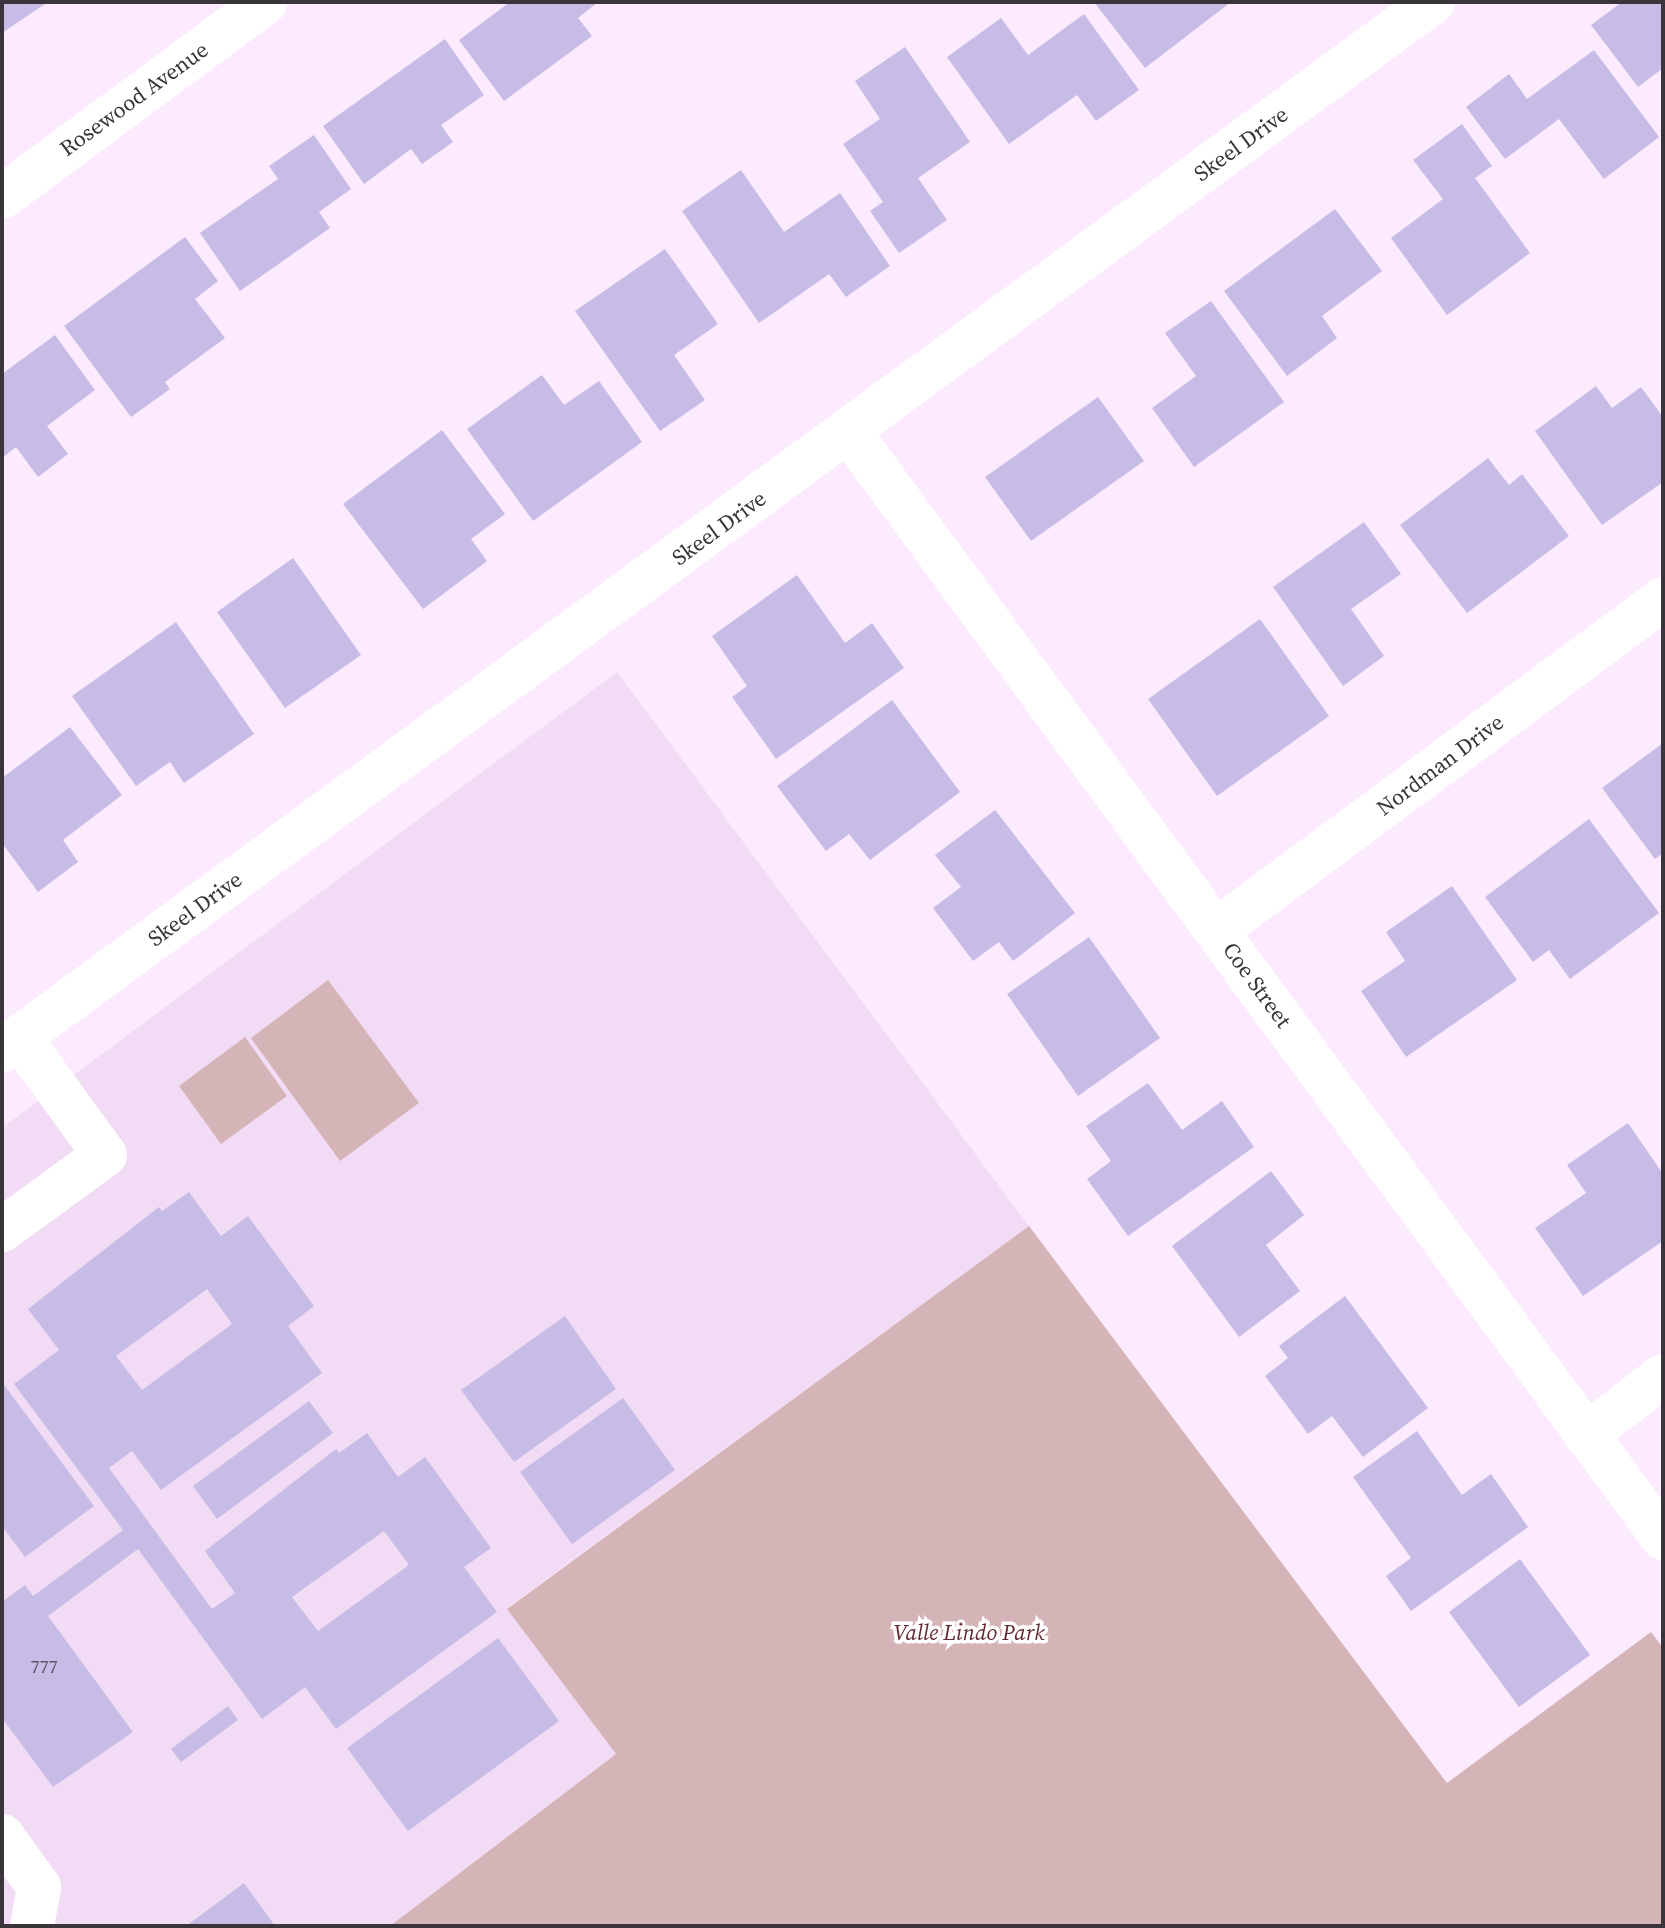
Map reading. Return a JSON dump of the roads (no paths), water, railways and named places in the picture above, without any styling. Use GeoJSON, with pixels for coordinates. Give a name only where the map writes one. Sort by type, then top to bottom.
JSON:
{"type":"FeatureCollection","features":[{"type":"Feature","properties":{"kind":"street","name":"Rosewood Avenue"},"geometry":{"type":"LineString","coordinates":[[2,197],[266,2]]}},
{"type":"Feature","properties":{"kind":"street","name":"Skeel Drive"},"geometry":{"type":"LineString","coordinates":[[11,1043],[850,433],[1433,2]]}},
{"type":"Feature","properties":{"kind":"street","name":"Coe Street"},"geometry":{"type":"LineString","coordinates":[[850,433],[1663,1538]]}},
{"type":"Feature","properties":{"kind":"street","name":"Nordman Drive"},"geometry":{"type":"LineString","coordinates":[[1217,930],[1663,599]]}},
{"type":"Feature","properties":{"kind":"street"},"geometry":{"type":"LineString","coordinates":[[10,1224],[105,1155],[11,1043]]}},
{"type":"Feature","properties":{"kind":"street"},"geometry":{"type":"LineString","coordinates":[[1586,1435],[1663,1376]]}},
{"type":"Feature","properties":{"kind":"street"},"geometry":{"type":"LineString","coordinates":[[2,1836],[39,1887],[32,1926]]}},
{"type":"Feature","properties":{"kind":"park label","name":"Valle Lindo Park"},"geometry":{"type":"Point","coordinates":[969,1633]}}]}
